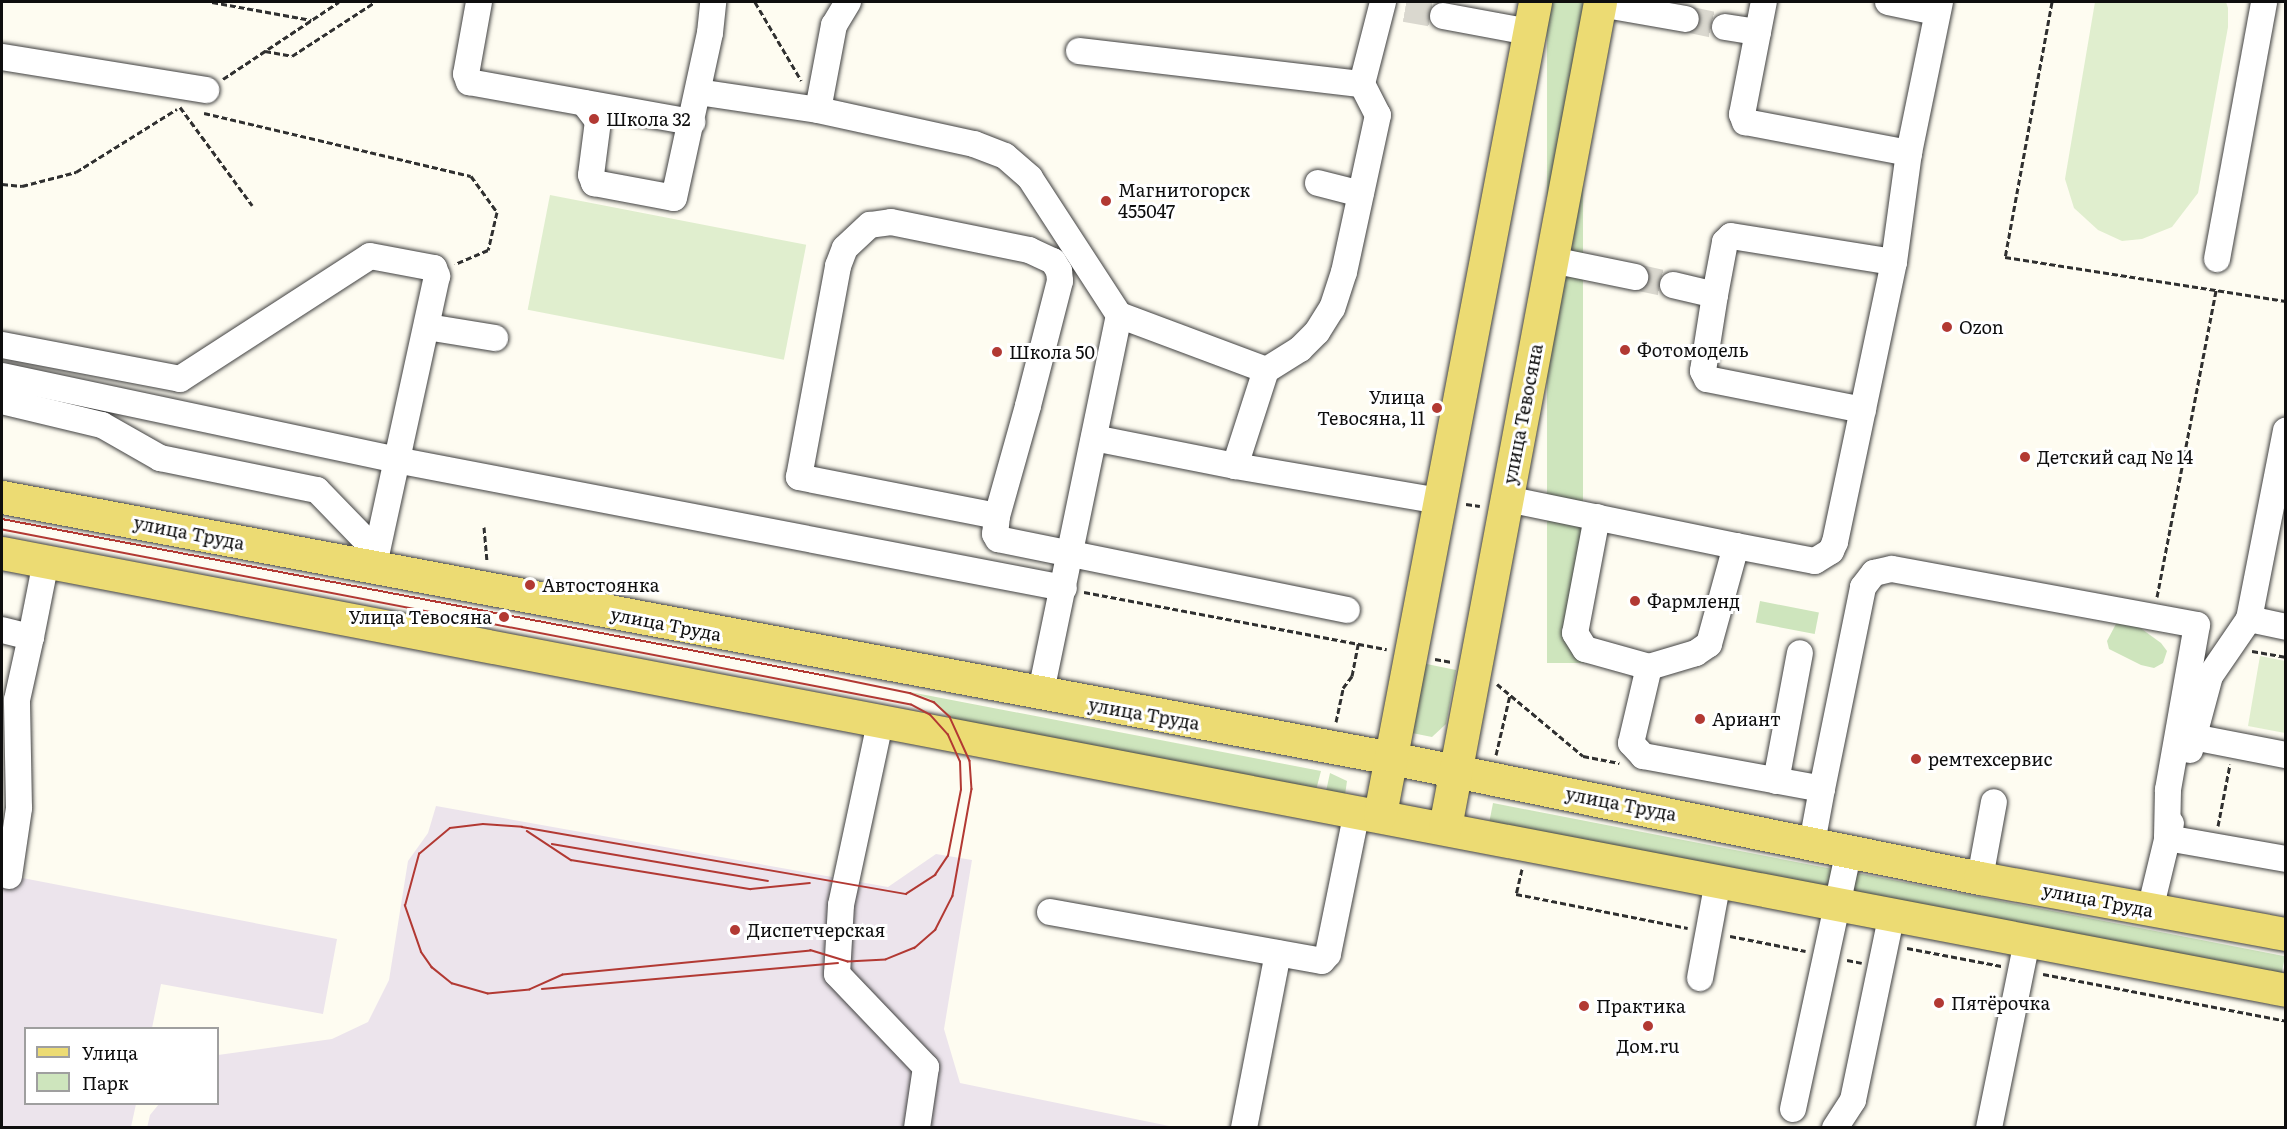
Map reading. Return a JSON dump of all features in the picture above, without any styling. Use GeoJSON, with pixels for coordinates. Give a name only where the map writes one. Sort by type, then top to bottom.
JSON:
{"type":"FeatureCollection","features":[{"type":"Feature","properties":{"kind":"main road","name":"улица Тевосяна"},"geometry":{"type":"LineString","coordinates":[[1445,827],[1600,3]]}},
{"type":"Feature","properties":{"kind":"main road"},"geometry":{"type":"LineString","coordinates":[[1369,812],[1391,758],[1532,17]]}},
{"type":"Feature","properties":{"kind":"main road","name":"улица Труда"},"geometry":{"type":"LineString","coordinates":[[2,497],[375,560],[1041,695],[1391,758],[1980,878],[2286,934]]}},
{"type":"Feature","properties":{"kind":"main road"},"geometry":{"type":"LineString","coordinates":[[2,553],[880,723],[1369,812],[1837,904],[1889,929],[2024,956],[2286,990]]}},
{"type":"Feature","properties":{"kind":"lane"},"geometry":{"type":"LineString","coordinates":[[479,2],[467,80],[692,122]]}},
{"type":"Feature","properties":{"kind":"lane"},"geometry":{"type":"LineString","coordinates":[[584,103],[598,121],[592,181],[668,200],[678,193],[713,2]]}},
{"type":"Feature","properties":{"kind":"lane"},"geometry":{"type":"LineString","coordinates":[[818,110],[834,25],[848,2]]}},
{"type":"Feature","properties":{"kind":"lane"},"geometry":{"type":"LineString","coordinates":[[1764,2],[1742,114],[1745,122],[1909,153]]}},
{"type":"Feature","properties":{"kind":"lane"},"geometry":{"type":"LineString","coordinates":[[1506,504],[1597,517],[1806,561],[1815,561],[1831,551],[1894,262],[1909,153],[1938,7],[1888,2]]}},
{"type":"Feature","properties":{"kind":"lane"},"geometry":{"type":"LineString","coordinates":[[2217,259],[2264,2]]}},
{"type":"Feature","properties":{"kind":"lane"},"geometry":{"type":"LineString","coordinates":[[1600,3],[1686,19]]}},
{"type":"Feature","properties":{"kind":"lane"},"geometry":{"type":"LineString","coordinates":[[1235,466],[1266,370],[1300,349],[1317,332],[1332,308],[1378,115],[1362,84],[1390,5]]}},
{"type":"Feature","properties":{"kind":"lane"},"geometry":{"type":"LineString","coordinates":[[1443,16],[1532,17]]}},
{"type":"Feature","properties":{"kind":"lane"},"geometry":{"type":"LineString","coordinates":[[1725,27],[1758,32]]}},
{"type":"Feature","properties":{"kind":"lane"},"geometry":{"type":"LineString","coordinates":[[1079,51],[1362,84]]}},
{"type":"Feature","properties":{"kind":"lane"},"geometry":{"type":"LineString","coordinates":[[2,57],[200,104]]}},
{"type":"Feature","properties":{"kind":"lane"},"geometry":{"type":"LineString","coordinates":[[698,92],[818,110],[974,144],[1005,156],[1030,178],[1119,315],[1266,370]]}},
{"type":"Feature","properties":{"kind":"lane"},"geometry":{"type":"LineString","coordinates":[[1318,183],[1361,194]]}},
{"type":"Feature","properties":{"kind":"lane"},"geometry":{"type":"LineString","coordinates":[[997,516],[799,477],[838,266],[845,248],[870,225],[891,222],[1029,250],[1048,258],[1059,271],[1048,326],[997,516],[995,534],[999,539],[1347,610]]}},
{"type":"Feature","properties":{"kind":"lane"},"geometry":{"type":"LineString","coordinates":[[1863,410],[1707,379],[1703,370],[1725,243],[1731,236],[1894,262]]}},
{"type":"Feature","properties":{"kind":"lane"},"geometry":{"type":"LineString","coordinates":[[2,345],[180,379],[370,256],[436,270],[427,327],[375,560]]}},
{"type":"Feature","properties":{"kind":"lane"},"geometry":{"type":"LineString","coordinates":[[1552,260],[1635,277]]}},
{"type":"Feature","properties":{"kind":"lane"},"geometry":{"type":"LineString","coordinates":[[1673,285],[1715,295]]}},
{"type":"Feature","properties":{"kind":"lane"},"geometry":{"type":"LineString","coordinates":[[1041,695],[1119,315]]}},
{"type":"Feature","properties":{"kind":"lane"},"geometry":{"type":"LineString","coordinates":[[427,327],[495,338]]}},
{"type":"Feature","properties":{"kind":"lane"},"geometry":{"type":"LineString","coordinates":[[2,376],[396,460],[1064,588]]}},
{"type":"Feature","properties":{"kind":"lane"},"geometry":{"type":"LineString","coordinates":[[2,401],[102,425],[160,458],[317,490],[375,560]]}},
{"type":"Feature","properties":{"kind":"lane"},"geometry":{"type":"LineString","coordinates":[[2150,910],[2210,676],[2227,647],[2249,619],[2280,501],[2286,432]]}},
{"type":"Feature","properties":{"kind":"lane"},"geometry":{"type":"LineString","coordinates":[[1094,438],[1235,466],[1440,501]]}},
{"type":"Feature","properties":{"kind":"lane"},"geometry":{"type":"LineString","coordinates":[[1597,517],[1575,633],[1585,649],[1648,667],[1696,653],[1709,644],[1736,546]]}},
{"type":"Feature","properties":{"kind":"lane"},"geometry":{"type":"LineString","coordinates":[[9,876],[19,808],[17,700],[46,561]]}},
{"type":"Feature","properties":{"kind":"lane"},"geometry":{"type":"LineString","coordinates":[[1812,843],[1863,588],[1874,573],[1892,569],[2197,625],[2168,790],[2167,838]]}},
{"type":"Feature","properties":{"kind":"lane"},"geometry":{"type":"LineString","coordinates":[[2249,619],[2286,627]]}},
{"type":"Feature","properties":{"kind":"lane"},"geometry":{"type":"LineString","coordinates":[[2,630],[31,637]]}},
{"type":"Feature","properties":{"kind":"lane"},"geometry":{"type":"LineString","coordinates":[[1776,781],[1800,653]]}},
{"type":"Feature","properties":{"kind":"lane"},"geometry":{"type":"LineString","coordinates":[[1648,667],[1631,737],[1638,753],[1822,789]]}},
{"type":"Feature","properties":{"kind":"lane"},"geometry":{"type":"LineString","coordinates":[[880,723],[841,905],[837,974],[926,1067],[917,1128]]}},
{"type":"Feature","properties":{"kind":"lane"},"geometry":{"type":"LineString","coordinates":[[2193,737],[2286,755]]}},
{"type":"Feature","properties":{"kind":"lane"},"geometry":{"type":"LineString","coordinates":[[1980,878],[1994,802]]}},
{"type":"Feature","properties":{"kind":"lane"},"geometry":{"type":"LineString","coordinates":[[1050,912],[1319,961],[1327,957],[1369,812]]}},
{"type":"Feature","properties":{"kind":"lane"},"geometry":{"type":"LineString","coordinates":[[2167,838],[2286,859]]}},
{"type":"Feature","properties":{"kind":"lane"},"geometry":{"type":"LineString","coordinates":[[1793,1109],[1849,850]]}},
{"type":"Feature","properties":{"kind":"lane"},"geometry":{"type":"LineString","coordinates":[[1700,978],[1718,881]]}},
{"type":"Feature","properties":{"kind":"lane"},"geometry":{"type":"LineString","coordinates":[[1835,1128],[1853,1100],[1889,929]]}},
{"type":"Feature","properties":{"kind":"lane"},"geometry":{"type":"LineString","coordinates":[[1244,1128],[1278,953]]}},
{"type":"Feature","properties":{"kind":"lane"},"geometry":{"type":"LineString","coordinates":[[1989,1128],[2024,956]]}},
{"type":"Feature","properties":{"kind":"path"},"geometry":{"type":"LineString","coordinates":[[212,2],[311,20]]}},
{"type":"Feature","properties":{"kind":"path"},"geometry":{"type":"LineString","coordinates":[[265,51],[292,56],[375,2]]}},
{"type":"Feature","properties":{"kind":"path"},"geometry":{"type":"LineString","coordinates":[[755,2],[818,110]]}},
{"type":"Feature","properties":{"kind":"path"},"geometry":{"type":"LineString","coordinates":[[2052,2],[2005,257],[2286,301]]}},
{"type":"Feature","properties":{"kind":"path"},"geometry":{"type":"LineString","coordinates":[[252,205],[179,107],[200,104],[471,176],[497,212],[488,250],[436,270]]}},
{"type":"Feature","properties":{"kind":"path"},"geometry":{"type":"LineString","coordinates":[[2153,617],[2216,290]]}},
{"type":"Feature","properties":{"kind":"path"},"geometry":{"type":"LineString","coordinates":[[1440,501],[1506,504]]}},
{"type":"Feature","properties":{"kind":"path"},"geometry":{"type":"LineString","coordinates":[[1064,588],[1388,650]]}},
{"type":"Feature","properties":{"kind":"path"},"geometry":{"type":"LineString","coordinates":[[1330,747],[1343,688],[1352,676],[1358,644]]}},
{"type":"Feature","properties":{"kind":"path"},"geometry":{"type":"LineString","coordinates":[[2227,647],[2286,657]]}},
{"type":"Feature","properties":{"kind":"path"},"geometry":{"type":"LineString","coordinates":[[1496,758],[1510,695]]}},
{"type":"Feature","properties":{"kind":"path"},"geometry":{"type":"LineString","coordinates":[[2214,846],[2233,745]]}},
{"type":"Feature","properties":{"kind":"path"},"geometry":{"type":"LineString","coordinates":[[1889,929],[2024,956],[2286,1021]]}},
{"type":"Feature","properties":{"kind":"shaded area"},"geometry":{"type":"Polygon","coordinates":[[[436,806],[888,887],[936,854],[972,860],[944,1029],[960,1083],[1174,1127],[147,1128],[150,1115],[158,1105],[219,1105],[219,1055],[332,1039],[368,1022],[389,980],[408,861],[428,833],[436,806]]]}},
{"type":"Feature","properties":{"kind":"shaded area"},"geometry":{"type":"Polygon","coordinates":[[[2,874],[337,939],[323,1014],[161,984],[152,1027],[24,1027],[24,1105],[136,1105],[131,1127],[2,1127],[2,874]]]}},
{"type":"Feature","properties":{"kind":"green space"},"geometry":{"type":"Polygon","coordinates":[[[1547,2],[1583,2],[1583,663],[1547,663],[1547,2]]]}},
{"type":"Feature","properties":{"kind":"green space"},"geometry":{"type":"Polygon","coordinates":[[[2095,2],[2226,2],[2228,8],[2228,27],[2198,193],[2172,227],[2142,239],[2122,241],[2098,230],[2074,208],[2065,179],[2095,2]]]}},
{"type":"Feature","properties":{"kind":"green space"},"geometry":{"type":"Polygon","coordinates":[[[550,195],[806,245],[784,360],[528,310],[550,195]]]}},
{"type":"Feature","properties":{"kind":"green space"},"geometry":{"type":"Polygon","coordinates":[[[1760,601],[1819,612],[1815,634],[1756,623],[1760,601]]]}},
{"type":"Feature","properties":{"kind":"green space"},"geometry":{"type":"Polygon","coordinates":[[[2117,622],[2139,627],[2161,643],[2167,651],[2163,663],[2154,668],[2141,665],[2109,649],[2107,641],[2117,622]]]}},
{"type":"Feature","properties":{"kind":"green space"},"geometry":{"type":"Polygon","coordinates":[[[2260,656],[2285,661],[2285,733],[2248,726],[2260,656]]]}},
{"type":"Feature","properties":{"kind":"green space"},"geometry":{"type":"Polygon","coordinates":[[[1412,661],[1456,670],[1446,724],[1432,737],[1407,732],[1412,661]]]}},
{"type":"Feature","properties":{"kind":"green space"},"geometry":{"type":"Polygon","coordinates":[[[910,692],[1321,771],[1315,794],[953,719],[930,699],[910,692]]]}},
{"type":"Feature","properties":{"kind":"green space"},"geometry":{"type":"Polygon","coordinates":[[[1330,773],[1347,781],[1345,795],[1325,796],[1330,773]]]}},
{"type":"Feature","properties":{"kind":"green space"},"geometry":{"type":"Polygon","coordinates":[[[1493,803],[1833,869],[1828,894],[1488,828],[1493,803]]]}},
{"type":"Feature","properties":{"kind":"green space"},"geometry":{"type":"Polygon","coordinates":[[[1857,873],[2285,956],[2280,981],[1852,898],[1857,873]]]}},
{"type":"Feature","properties":{"kind":"tunnel"},"geometry":{"type":"LineString","coordinates":[[1405,9],[1443,16]]}},
{"type":"Feature","properties":{"kind":"tunnel"},"geometry":{"type":"LineString","coordinates":[[1686,19],[1725,27]]}},
{"type":"Feature","properties":{"kind":"tunnel"},"geometry":{"type":"LineString","coordinates":[[1635,277],[1673,285]]}},
{"type":"Feature","properties":{"kind":"tram line"},"geometry":{"type":"LineString","coordinates":[[2,519],[827,676],[910,693],[934,702],[950,717],[970,761],[972,789],[953,896],[936,930],[915,948],[886,960],[848,962],[811,951],[563,975],[530,990],[488,994],[452,984],[432,968],[421,952],[405,906],[419,854],[450,828],[483,824],[522,827],[906,894],[935,875],[948,856],[961,790],[960,762],[948,735],[930,715],[911,705],[2,530]]}},
{"type":"Feature","properties":{"kind":"tram line"},"geometry":{"type":"LineString","coordinates":[[527,831],[571,860],[751,889],[810,883]]}},
{"type":"Feature","properties":{"kind":"tram line"},"geometry":{"type":"LineString","coordinates":[[552,844],[768,881]]}},
{"type":"Feature","properties":{"kind":"tram line"},"geometry":{"type":"LineString","coordinates":[[542,989],[838,963]]}},
{"type":"Feature","properties":{"kind":"place","name":"Школа 32"},"geometry":{"type":"Point","coordinates":[594,119]}},
{"type":"Feature","properties":{"kind":"place","name":"Магнитогорск 455047"},"geometry":{"type":"Point","coordinates":[1106,201]}},
{"type":"Feature","properties":{"kind":"place","name":"Ozon"},"geometry":{"type":"Point","coordinates":[1947,327]}},
{"type":"Feature","properties":{"kind":"place","name":"Фотомодель"},"geometry":{"type":"Point","coordinates":[1625,350]}},
{"type":"Feature","properties":{"kind":"place","name":"Школа 50"},"geometry":{"type":"Point","coordinates":[997,352]}},
{"type":"Feature","properties":{"kind":"place","name":"Улица Тевосяна, 11"},"geometry":{"type":"Point","coordinates":[1437,408]}},
{"type":"Feature","properties":{"kind":"place","name":"Детский сад № 14"},"geometry":{"type":"Point","coordinates":[2025,457]}},
{"type":"Feature","properties":{"kind":"place","name":"Автостоянка"},"geometry":{"type":"Point","coordinates":[530,585]}},
{"type":"Feature","properties":{"kind":"place","name":"Фармленд"},"geometry":{"type":"Point","coordinates":[1635,601]}},
{"type":"Feature","properties":{"kind":"place","name":"Улица Тевосяна"},"geometry":{"type":"Point","coordinates":[504,617]}},
{"type":"Feature","properties":{"kind":"place","name":"Ариант"},"geometry":{"type":"Point","coordinates":[1700,719]}},
{"type":"Feature","properties":{"kind":"place","name":"ремтехсервис"},"geometry":{"type":"Point","coordinates":[1916,759]}},
{"type":"Feature","properties":{"kind":"place","name":"Диспетчерская"},"geometry":{"type":"Point","coordinates":[735,930]}},
{"type":"Feature","properties":{"kind":"place","name":"Пятёрочка"},"geometry":{"type":"Point","coordinates":[1939,1003]}},
{"type":"Feature","properties":{"kind":"place","name":"Практика"},"geometry":{"type":"Point","coordinates":[1584,1006]}},
{"type":"Feature","properties":{"kind":"place","name":"Дом.ru"},"geometry":{"type":"Point","coordinates":[1648,1026]}}]}
